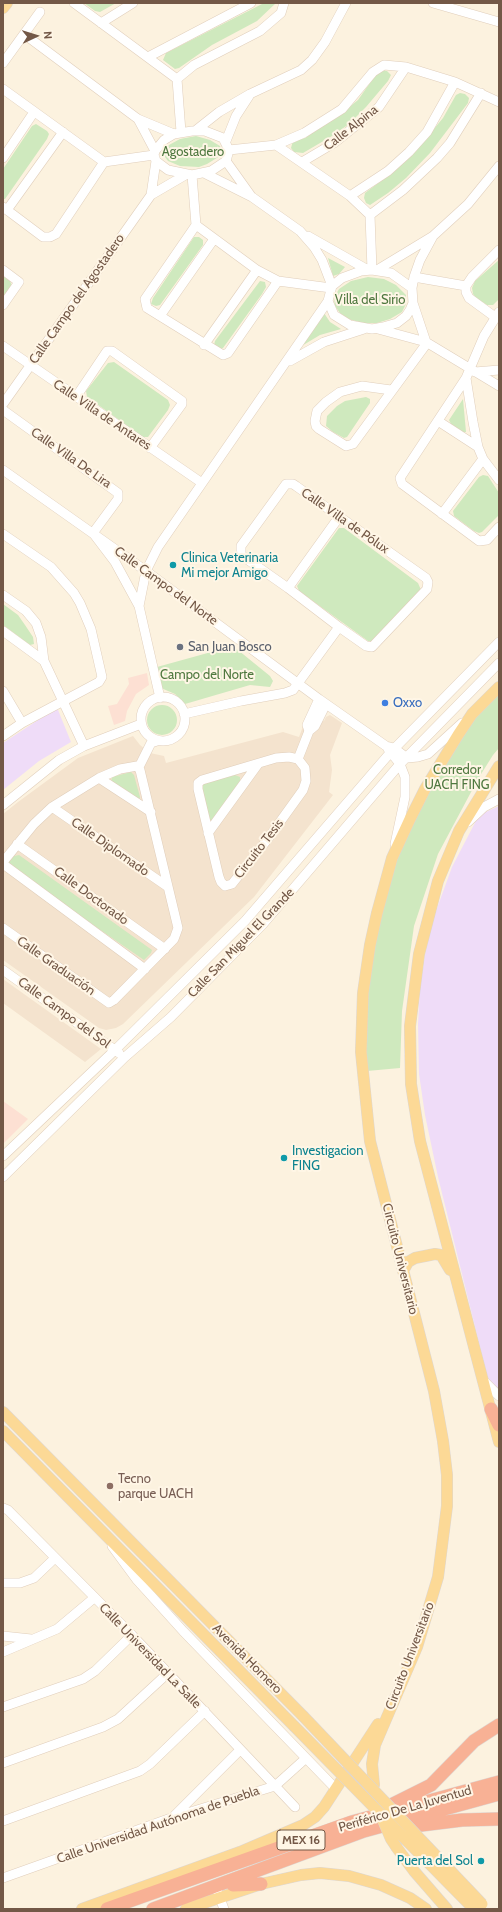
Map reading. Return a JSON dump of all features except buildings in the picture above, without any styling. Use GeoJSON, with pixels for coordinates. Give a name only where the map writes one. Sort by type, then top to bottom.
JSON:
{"type":"FeatureCollection","features":[{"type":"Feature","properties":{"kind":"highway"},"geometry":{"type":"LineString","coordinates":[[491,1409],[499,1425]]}},
{"type":"Feature","properties":{"kind":"highway"},"geometry":{"type":"LineString","coordinates":[[352,1822],[431,1785],[474,1741],[499,1725]]}},
{"type":"Feature","properties":{"kind":"highway","name":"Periférico De La Juventud"},"geometry":{"type":"LineString","coordinates":[[112,1907],[352,1822],[499,1782]]}},
{"type":"Feature","properties":{"kind":"highway","name":"Periférico De La Juventud"},"geometry":{"type":"LineString","coordinates":[[153,1909],[219,1890],[364,1832],[499,1794]]}},
{"type":"Feature","properties":{"kind":"highway"},"geometry":{"type":"LineString","coordinates":[[364,1832],[462,1820],[499,1819]]}},
{"type":"Feature","properties":{"kind":"highway"},"geometry":{"type":"LineString","coordinates":[[219,1890],[261,1884]]}},
{"type":"Feature","properties":{"kind":"highway"},"geometry":{"type":"LineString","coordinates":[[112,1907],[128,1892]]}},
{"type":"Feature","properties":{"kind":"main road"},"geometry":{"type":"LineString","coordinates":[[3,8],[7,3]]}},
{"type":"Feature","properties":{"kind":"main road","name":"Circuito Universitario"},"geometry":{"type":"LineString","coordinates":[[447,1909],[418,1876],[397,1848],[384,1824],[374,1785],[372,1764],[374,1750],[394,1698],[417,1647],[431,1605],[438,1577],[447,1506],[447,1475],[443,1441],[434,1392],[370,1141],[361,1052],[363,993],[368,952],[376,913],[392,858],[425,789],[472,714],[499,687]]}},
{"type":"Feature","properties":{"kind":"main road"},"geometry":{"type":"LineString","coordinates":[[499,766],[459,831],[438,882],[430,906],[419,954],[410,1026],[411,1084],[420,1140],[499,1442]]}},
{"type":"Feature","properties":{"kind":"main road"},"geometry":{"type":"LineString","coordinates":[[403,1271],[408,1262],[415,1258],[438,1254],[456,1276]]}},
{"type":"Feature","properties":{"kind":"main road","name":"Avenida Homero"},"geometry":{"type":"LineString","coordinates":[[3,1412],[303,1716],[481,1907]]}},
{"type":"Feature","properties":{"kind":"main road","name":"Avenida Homero"},"geometry":{"type":"LineString","coordinates":[[3,1431],[294,1726],[481,1907]]}},
{"type":"Feature","properties":{"kind":"main road","name":"Periférico De La Juventud"},"geometry":{"type":"LineString","coordinates":[[82,1909],[240,1852],[303,1825],[320,1812],[394,1698]]}},
{"type":"Feature","properties":{"kind":"main road"},"geometry":{"type":"LineString","coordinates":[[261,1884],[301,1875],[320,1873],[349,1876],[395,1890],[426,1909]]}},
{"type":"Feature","properties":{"kind":"main road"},"geometry":{"type":"LineString","coordinates":[[186,1909],[219,1890]]}},
{"type":"Feature","properties":{"kind":"street"},"geometry":{"type":"LineString","coordinates":[[74,3],[177,79]]}},
{"type":"Feature","properties":{"kind":"street"},"geometry":{"type":"LineString","coordinates":[[101,23],[133,3]]}},
{"type":"Feature","properties":{"kind":"street"},"geometry":{"type":"LineString","coordinates":[[148,57],[251,3]]}},
{"type":"Feature","properties":{"kind":"street"},"geometry":{"type":"LineString","coordinates":[[177,79],[194,66],[246,39],[266,26],[281,13],[284,3]]}},
{"type":"Feature","properties":{"kind":"street"},"geometry":{"type":"LineString","coordinates":[[195,131],[219,112],[250,94],[296,73],[312,60],[325,42],[346,3]]}},
{"type":"Feature","properties":{"kind":"street"},"geometry":{"type":"LineString","coordinates":[[433,3],[499,22]]}},
{"type":"Feature","properties":{"kind":"street"},"geometry":{"type":"LineString","coordinates":[[3,63],[40,12]]}},
{"type":"Feature","properties":{"kind":"street"},"geometry":{"type":"LineString","coordinates":[[24,34],[138,119],[177,133]]}},
{"type":"Feature","properties":{"kind":"street","name":"Calle Alpina"},"geometry":{"type":"LineString","coordinates":[[229,150],[276,145],[304,133],[342,109],[378,68],[391,65],[406,67],[455,82],[499,102]]}},
{"type":"Feature","properties":{"kind":"street","name":"Calle Alpina"},"geometry":{"type":"LineString","coordinates":[[302,162],[334,143],[379,107],[406,67]]}},
{"type":"Feature","properties":{"kind":"street"},"geometry":{"type":"LineString","coordinates":[[177,79],[177,133]]}},
{"type":"Feature","properties":{"kind":"street"},"geometry":{"type":"LineString","coordinates":[[350,196],[388,171],[409,152],[427,132],[455,82]]}},
{"type":"Feature","properties":{"kind":"street"},"geometry":{"type":"LineString","coordinates":[[3,89],[104,162],[155,156]]}},
{"type":"Feature","properties":{"kind":"street"},"geometry":{"type":"LineString","coordinates":[[370,215],[403,190],[437,158],[450,143],[481,93]]}},
{"type":"Feature","properties":{"kind":"street"},"geometry":{"type":"LineString","coordinates":[[226,141],[236,116],[250,94]]}},
{"type":"Feature","properties":{"kind":"street"},"geometry":{"type":"LineString","coordinates":[[3,158],[34,112]]}},
{"type":"Feature","properties":{"kind":"street"},"geometry":{"type":"LineString","coordinates":[[138,119],[155,156],[168,170],[190,175]]}},
{"type":"Feature","properties":{"kind":"street"},"geometry":{"type":"LineString","coordinates":[[195,131],[213,133],[226,141],[229,150],[226,161],[211,171],[190,175],[151,195],[155,156],[160,143],[177,133],[195,131]]}},
{"type":"Feature","properties":{"kind":"street"},"geometry":{"type":"LineString","coordinates":[[63,132],[5,209],[43,237],[53,236],[104,162]]}},
{"type":"Feature","properties":{"kind":"street"},"geometry":{"type":"LineString","coordinates":[[276,145],[350,196],[370,215],[372,270]]}},
{"type":"Feature","properties":{"kind":"street"},"geometry":{"type":"LineString","coordinates":[[226,161],[252,197]]}},
{"type":"Feature","properties":{"kind":"street"},"geometry":{"type":"LineString","coordinates":[[196,225],[256,270],[278,282],[331,287],[350,274],[372,270],[433,236],[468,204],[499,166]]}},
{"type":"Feature","properties":{"kind":"street"},"geometry":{"type":"LineString","coordinates":[[204,173],[252,197],[300,231],[372,270],[391,273],[412,288]]}},
{"type":"Feature","properties":{"kind":"street"},"geometry":{"type":"LineString","coordinates":[[190,175],[196,225],[145,299],[147,308],[219,355],[223,356],[228,353],[278,282]]}},
{"type":"Feature","properties":{"kind":"street","name":"Calle Campo del Agostadero"},"geometry":{"type":"LineString","coordinates":[[3,404],[151,195]]}},
{"type":"Feature","properties":{"kind":"street"},"geometry":{"type":"LineString","coordinates":[[146,571],[158,547],[328,302],[331,287],[322,260],[314,246],[300,231]]}},
{"type":"Feature","properties":{"kind":"street"},"geometry":{"type":"LineString","coordinates":[[426,343],[413,303],[412,288],[420,260],[433,236]]}},
{"type":"Feature","properties":{"kind":"street"},"geometry":{"type":"LineString","coordinates":[[160,316],[214,239]]}},
{"type":"Feature","properties":{"kind":"street"},"geometry":{"type":"LineString","coordinates":[[499,250],[472,277],[466,286],[466,292],[469,298],[497,314],[478,350],[471,373],[400,478],[402,484],[479,541],[487,540],[499,527]]}},
{"type":"Feature","properties":{"kind":"street"},"geometry":{"type":"LineString","coordinates":[[3,270],[19,282],[3,305]]}},
{"type":"Feature","properties":{"kind":"street"},"geometry":{"type":"LineString","coordinates":[[204,345],[256,270]]}},
{"type":"Feature","properties":{"kind":"street"},"geometry":{"type":"LineString","coordinates":[[414,277],[466,286]]}},
{"type":"Feature","properties":{"kind":"street"},"geometry":{"type":"LineString","coordinates":[[328,302],[334,315],[341,321],[366,329]]}},
{"type":"Feature","properties":{"kind":"street"},"geometry":{"type":"LineString","coordinates":[[287,362],[324,342],[366,329],[397,323],[406,316],[413,303]]}},
{"type":"Feature","properties":{"kind":"street"},"geometry":{"type":"LineString","coordinates":[[376,328],[426,343],[471,373],[499,386]]}},
{"type":"Feature","properties":{"kind":"street"},"geometry":{"type":"LineString","coordinates":[[392,390],[362,386],[340,392],[326,402],[317,412],[315,422],[316,426],[346,446],[351,446],[392,390],[426,343]]}},
{"type":"Feature","properties":{"kind":"street","name":"Calle Villa de Antares"},"geometry":{"type":"LineString","coordinates":[[3,346],[202,483]]}},
{"type":"Feature","properties":{"kind":"street"},"geometry":{"type":"LineString","coordinates":[[76,397],[107,351],[112,351],[182,401],[182,404],[150,448]]}},
{"type":"Feature","properties":{"kind":"street"},"geometry":{"type":"LineString","coordinates":[[471,373],[499,370]]}},
{"type":"Feature","properties":{"kind":"street"},"geometry":{"type":"LineString","coordinates":[[471,373],[472,422],[478,447],[483,459],[499,480]]}},
{"type":"Feature","properties":{"kind":"street","name":"Calle Villa De Lira"},"geometry":{"type":"LineString","coordinates":[[3,410],[118,493],[118,499],[93,533]]}},
{"type":"Feature","properties":{"kind":"street"},"geometry":{"type":"LineString","coordinates":[[438,422],[478,447]]}},
{"type":"Feature","properties":{"kind":"street"},"geometry":{"type":"LineString","coordinates":[[442,514],[483,459]]}},
{"type":"Feature","properties":{"kind":"street","name":"Calle Campo del Norte"},"geometry":{"type":"LineString","coordinates":[[3,470],[146,571],[322,701],[390,749],[403,761]]}},
{"type":"Feature","properties":{"kind":"street","name":"Calle Villa de Pólux"},"geometry":{"type":"LineString","coordinates":[[286,484],[293,484],[339,517],[426,578],[428,586],[427,589],[372,647],[366,646],[288,588],[243,558],[240,550],[241,546],[286,484]]}},
{"type":"Feature","properties":{"kind":"street"},"geometry":{"type":"LineString","coordinates":[[288,588],[339,517]]}},
{"type":"Feature","properties":{"kind":"street","name":"Calle Campo del Norte"},"geometry":{"type":"LineString","coordinates":[[93,533],[118,566],[139,606],[160,698]]}},
{"type":"Feature","properties":{"kind":"street"},"geometry":{"type":"LineString","coordinates":[[3,534],[58,574],[80,603],[88,622],[102,674],[101,680],[22,723],[3,736]]}},
{"type":"Feature","properties":{"kind":"street","name":"Calle Campo del Norte"},"geometry":{"type":"LineString","coordinates":[[139,606],[146,571]]}},
{"type":"Feature","properties":{"kind":"street"},"geometry":{"type":"LineString","coordinates":[[3,595],[26,611],[36,623],[41,637],[44,661],[84,746]]}},
{"type":"Feature","properties":{"kind":"street"},"geometry":{"type":"LineString","coordinates":[[184,714],[285,693],[293,690],[299,684],[339,627]]}},
{"type":"Feature","properties":{"kind":"street"},"geometry":{"type":"LineString","coordinates":[[3,631],[44,661]]}},
{"type":"Feature","properties":{"kind":"street","name":"Calle San Miguel El Grande"},"geometry":{"type":"LineString","coordinates":[[3,1156],[115,1050],[257,908],[390,749],[499,642]]}},
{"type":"Feature","properties":{"kind":"street","name":"Calle San Miguel El Grande"},"geometry":{"type":"LineString","coordinates":[[3,1177],[125,1057],[171,1017],[263,924],[403,761],[499,663]]}},
{"type":"Feature","properties":{"kind":"street"},"geometry":{"type":"LineString","coordinates":[[3,691],[22,723]]}},
{"type":"Feature","properties":{"kind":"street"},"geometry":{"type":"LineString","coordinates":[[3,863],[34,824],[52,807],[99,778],[120,769],[137,766],[151,743],[165,741],[176,737],[184,726],[184,714],[178,703],[172,700],[160,698],[153,700],[143,710],[141,724],[148,735],[157,741]]}},
{"type":"Feature","properties":{"kind":"street"},"geometry":{"type":"LineString","coordinates":[[298,759],[309,731],[315,726],[322,701]]}},
{"type":"Feature","properties":{"kind":"street"},"geometry":{"type":"LineString","coordinates":[[392,858],[405,797],[403,761],[428,754],[472,714]]}},
{"type":"Feature","properties":{"kind":"street"},"geometry":{"type":"LineString","coordinates":[[3,804],[46,768],[84,746],[141,724]]}},
{"type":"Feature","properties":{"kind":"street"},"geometry":{"type":"LineString","coordinates":[[145,969],[177,936],[178,928],[151,812],[137,766],[148,735]]}},
{"type":"Feature","properties":{"kind":"street","name":"Circuito Tesis"},"geometry":{"type":"LineString","coordinates":[[289,756],[298,759],[303,764],[306,773],[306,781],[303,790],[267,840],[232,884],[228,886],[221,882],[208,833],[198,783],[202,780],[276,758],[289,756]]}},
{"type":"Feature","properties":{"kind":"street"},"geometry":{"type":"LineString","coordinates":[[208,833],[258,764]]}},
{"type":"Feature","properties":{"kind":"street"},"geometry":{"type":"LineString","coordinates":[[99,778],[151,812]]}},
{"type":"Feature","properties":{"kind":"street"},"geometry":{"type":"LineString","coordinates":[[459,831],[478,811],[488,803],[499,799]]}},
{"type":"Feature","properties":{"kind":"street","name":"Calle Diplomado"},"geometry":{"type":"LineString","coordinates":[[52,807],[168,887]]}},
{"type":"Feature","properties":{"kind":"street","name":"Calle Doctorado"},"geometry":{"type":"LineString","coordinates":[[18,844],[165,949]]}},
{"type":"Feature","properties":{"kind":"street","name":"Calle Doctorado"},"geometry":{"type":"LineString","coordinates":[[3,863],[145,969]]}},
{"type":"Feature","properties":{"kind":"street","name":"Calle Graduación"},"geometry":{"type":"LineString","coordinates":[[3,928],[109,1003],[114,1000],[145,969]]}},
{"type":"Feature","properties":{"kind":"street","name":"Calle Campo del Sol"},"geometry":{"type":"LineString","coordinates":[[3,970],[125,1057]]}},
{"type":"Feature","properties":{"kind":"street"},"geometry":{"type":"LineString","coordinates":[[483,1379],[499,1396]]}},
{"type":"Feature","properties":{"kind":"street","name":"Calle Universidad La Salle"},"geometry":{"type":"LineString","coordinates":[[3,1508],[8,1510],[132,1635],[295,1807]]}},
{"type":"Feature","properties":{"kind":"street"},"geometry":{"type":"LineString","coordinates":[[106,1536],[121,1560],[137,1580],[183,1631],[305,1759],[336,1789]]}},
{"type":"Feature","properties":{"kind":"street"},"geometry":{"type":"LineString","coordinates":[[3,1583],[20,1583],[34,1578],[55,1558]]}},
{"type":"Feature","properties":{"kind":"street"},"geometry":{"type":"LineString","coordinates":[[3,1652],[62,1625],[94,1598]]}},
{"type":"Feature","properties":{"kind":"street"},"geometry":{"type":"LineString","coordinates":[[3,1707],[83,1679],[95,1671],[132,1635]]}},
{"type":"Feature","properties":{"kind":"street"},"geometry":{"type":"LineString","coordinates":[[3,1636],[33,1639]]}},
{"type":"Feature","properties":{"kind":"street"},"geometry":{"type":"LineString","coordinates":[[3,1763],[114,1722],[123,1716],[168,1673]]}},
{"type":"Feature","properties":{"kind":"street"},"geometry":{"type":"LineString","coordinates":[[3,1821],[140,1770],[150,1764],[205,1711]]}},
{"type":"Feature","properties":{"kind":"street"},"geometry":{"type":"LineString","coordinates":[[171,1818],[240,1750]]}},
{"type":"Feature","properties":{"kind":"street","name":"Calle Universidad Autónoma de Puebla"},"geometry":{"type":"LineString","coordinates":[[3,1878],[171,1818],[274,1786],[305,1759]]}},
{"type":"Feature","properties":{"kind":"street"},"geometry":{"type":"LineString","coordinates":[[219,1890],[224,1909]]}},
{"type":"Feature","properties":{"kind":"shaded area"},"geometry":{"type":"Polygon","coordinates":[[[147,673],[149,685],[136,694],[127,711],[125,721],[114,725],[108,706],[117,704],[129,684],[128,678],[147,673]]]}},
{"type":"Feature","properties":{"kind":"shaded area"},"geometry":{"type":"Polygon","coordinates":[[[55,709],[58,710],[71,742],[39,761],[3,790],[3,743],[55,709]]]}},
{"type":"Feature","properties":{"kind":"shaded area"},"geometry":{"type":"Polygon","coordinates":[[[308,713],[324,721],[326,717],[330,715],[342,723],[330,755],[332,770],[329,792],[333,795],[254,897],[123,1024],[116,1028],[106,1030],[99,1028],[3,960],[3,814],[78,758],[133,736],[140,745],[150,753],[164,756],[166,763],[283,732],[299,737],[308,713]]]}},
{"type":"Feature","properties":{"kind":"shaded area"},"geometry":{"type":"Polygon","coordinates":[[[499,806],[499,1390],[492,1386],[487,1375],[438,1177],[425,1115],[419,1074],[418,1024],[420,988],[432,922],[452,867],[479,815],[499,806]]]}},
{"type":"Feature","properties":{"kind":"shaded area"},"geometry":{"type":"Polygon","coordinates":[[[3,979],[101,1049],[85,1062],[3,1003],[3,979]]]}},
{"type":"Feature","properties":{"kind":"shaded area"},"geometry":{"type":"Polygon","coordinates":[[[3,1101],[28,1119],[3,1144],[3,1101]]]}},
{"type":"Feature","properties":{"kind":"green space"},"geometry":{"type":"Polygon","coordinates":[[[84,3],[116,3],[100,12],[95,11],[84,3]]]}},
{"type":"Feature","properties":{"kind":"green space"},"geometry":{"type":"Polygon","coordinates":[[[264,3],[276,3],[257,21],[212,45],[179,68],[175,69],[163,60],[166,53],[264,3]]]}},
{"type":"Feature","properties":{"kind":"green space"},"geometry":{"type":"Polygon","coordinates":[[[379,70],[387,71],[391,75],[388,81],[349,124],[303,153],[294,152],[291,148],[293,141],[305,138],[358,100],[379,70]]]}},
{"type":"Feature","properties":{"kind":"green space"},"geometry":{"type":"Polygon","coordinates":[[[460,93],[465,94],[469,98],[468,103],[430,153],[406,178],[388,193],[370,205],[366,203],[364,198],[365,193],[381,181],[423,142],[443,118],[456,95],[460,93]]]}},
{"type":"Feature","properties":{"kind":"green space"},"geometry":{"type":"Polygon","coordinates":[[[36,124],[47,131],[49,134],[47,139],[5,199],[3,199],[3,169],[32,126],[36,124]]]}},
{"type":"Feature","properties":{"kind":"green space","name":"Agostadero"},"geometry":{"type":"Polygon","coordinates":[[[196,136],[210,140],[220,146],[220,156],[199,167],[180,166],[168,161],[165,157],[164,150],[169,145],[180,139],[196,136]]]}},
{"type":"Feature","properties":{"kind":"green space"},"geometry":{"type":"Polygon","coordinates":[[[194,237],[199,237],[203,240],[203,245],[160,305],[156,306],[151,304],[153,298],[194,237]]]}},
{"type":"Feature","properties":{"kind":"green space"},"geometry":{"type":"Polygon","coordinates":[[[328,258],[345,267],[339,274],[333,276],[328,258]]]}},
{"type":"Feature","properties":{"kind":"green space"},"geometry":{"type":"Polygon","coordinates":[[[499,260],[499,299],[493,305],[487,305],[476,298],[473,294],[472,288],[475,281],[499,260]]]}},
{"type":"Feature","properties":{"kind":"green space"},"geometry":{"type":"Polygon","coordinates":[[[3,276],[10,281],[12,286],[3,302],[3,276]]]}},
{"type":"Feature","properties":{"kind":"green space","name":"Villa del Sirio"},"geometry":{"type":"Polygon","coordinates":[[[368,277],[384,279],[396,285],[406,295],[406,304],[402,312],[390,319],[377,323],[363,323],[348,319],[340,313],[335,306],[334,298],[339,289],[351,281],[368,277]]]}},
{"type":"Feature","properties":{"kind":"green space"},"geometry":{"type":"Polygon","coordinates":[[[260,281],[265,282],[266,287],[262,294],[223,348],[219,350],[214,345],[215,341],[260,281]]]}},
{"type":"Feature","properties":{"kind":"green space"},"geometry":{"type":"Polygon","coordinates":[[[324,313],[330,322],[341,329],[320,335],[300,347],[324,313]]]}},
{"type":"Feature","properties":{"kind":"green space"},"geometry":{"type":"Polygon","coordinates":[[[114,362],[168,400],[170,405],[168,410],[148,437],[143,437],[87,397],[86,391],[108,363],[114,362]]]}},
{"type":"Feature","properties":{"kind":"green space"},"geometry":{"type":"Polygon","coordinates":[[[366,397],[370,399],[370,403],[347,437],[344,438],[326,426],[327,416],[337,406],[345,401],[366,397]]]}},
{"type":"Feature","properties":{"kind":"green space"},"geometry":{"type":"Polygon","coordinates":[[[463,399],[466,432],[463,432],[451,424],[449,420],[463,399]]]}},
{"type":"Feature","properties":{"kind":"green space"},"geometry":{"type":"Polygon","coordinates":[[[483,475],[488,476],[499,493],[499,515],[482,532],[479,533],[454,516],[453,511],[479,477],[483,475]]]}},
{"type":"Feature","properties":{"kind":"green space"},"geometry":{"type":"Polygon","coordinates":[[[339,528],[344,528],[418,583],[421,590],[372,641],[368,641],[299,591],[297,586],[339,528]]]}},
{"type":"Feature","properties":{"kind":"green space"},"geometry":{"type":"Polygon","coordinates":[[[3,604],[18,615],[33,637],[34,644],[30,645],[3,625],[3,604]]]}},
{"type":"Feature","properties":{"kind":"green space","name":"Campo del Norte"},"geometry":{"type":"Polygon","coordinates":[[[233,646],[270,676],[273,681],[270,687],[250,685],[185,704],[175,694],[161,688],[157,667],[233,646]]]}},
{"type":"Feature","properties":{"kind":"green space","name":"Corredor UACH FING"},"geometry":{"type":"Polygon","coordinates":[[[499,690],[499,748],[478,779],[438,854],[414,926],[402,1011],[400,1068],[367,1071],[365,1004],[373,943],[400,850],[424,796],[475,718],[499,690]]]}},
{"type":"Feature","properties":{"kind":"green space"},"geometry":{"type":"Polygon","coordinates":[[[162,705],[173,709],[177,720],[173,731],[162,735],[151,731],[147,720],[151,709],[162,705]]]}},
{"type":"Feature","properties":{"kind":"green space"},"geometry":{"type":"Polygon","coordinates":[[[131,772],[134,775],[140,797],[139,800],[111,782],[112,777],[131,772]]]}},
{"type":"Feature","properties":{"kind":"green space"},"geometry":{"type":"Polygon","coordinates":[[[235,775],[240,777],[240,786],[213,820],[209,820],[201,786],[205,782],[235,775]]]}},
{"type":"Feature","properties":{"kind":"green space"},"geometry":{"type":"Polygon","coordinates":[[[19,855],[152,950],[151,953],[144,960],[12,869],[8,863],[14,856],[19,855]]]}},
{"type":"Feature","properties":{"kind":"place","name":"Clinica Veterinaria Mi mejor Amigo"},"geometry":{"type":"Point","coordinates":[173,565]}},
{"type":"Feature","properties":{"kind":"place","name":"San Juan Bosco"},"geometry":{"type":"Point","coordinates":[180,647]}},
{"type":"Feature","properties":{"kind":"place","name":"Oxxo"},"geometry":{"type":"Point","coordinates":[385,703]}},
{"type":"Feature","properties":{"kind":"place","name":"Investigacion FING"},"geometry":{"type":"Point","coordinates":[284,1158]}},
{"type":"Feature","properties":{"kind":"place","name":"Tecno parque UACH"},"geometry":{"type":"Point","coordinates":[110,1486]}},
{"type":"Feature","properties":{"kind":"place","name":"Puerta del Sol"},"geometry":{"type":"Point","coordinates":[481,1861]}}]}
